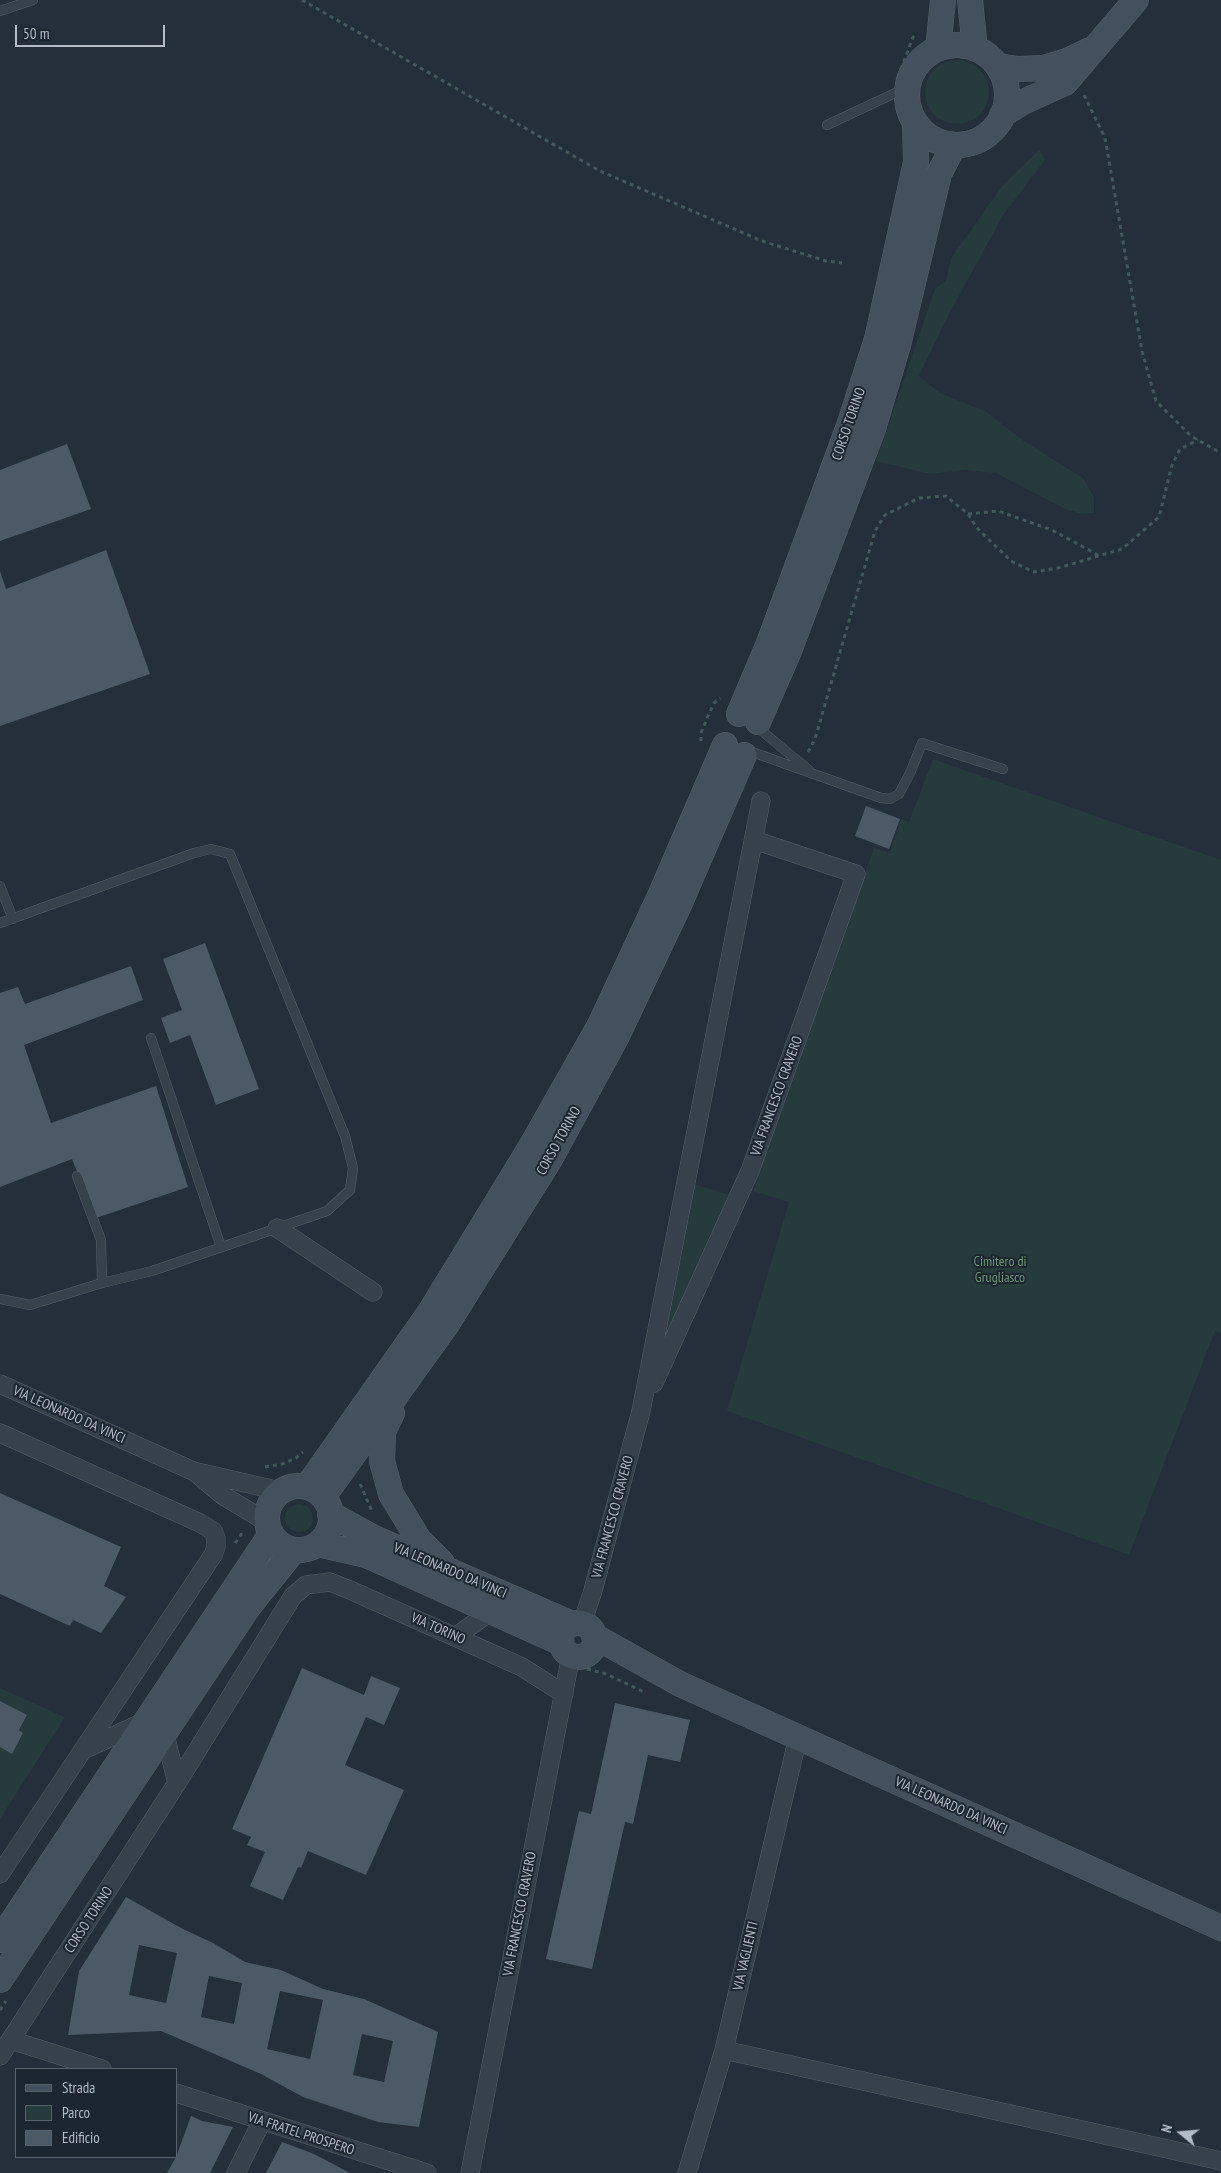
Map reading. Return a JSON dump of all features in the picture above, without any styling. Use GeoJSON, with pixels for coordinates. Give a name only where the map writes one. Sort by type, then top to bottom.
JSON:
{"type":"FeatureCollection","features":[{"type":"Feature","properties":{"kind":"street"},"geometry":{"type":"LineString","coordinates":[[943,0],[938,48],[955,45],[975,48],[987,55],[998,66],[1004,76],[1006,89],[1002,115]]}},
{"type":"Feature","properties":{"kind":"street"},"geometry":{"type":"LineString","coordinates":[[970,0],[975,48]]}},
{"type":"Feature","properties":{"kind":"street"},"geometry":{"type":"LineString","coordinates":[[954,145],[974,142],[990,132],[1002,115],[1024,102],[1065,83],[1136,0]]}},
{"type":"Feature","properties":{"kind":"street"},"geometry":{"type":"LineString","coordinates":[[998,66],[1018,70],[1044,68],[1067,61],[1098,46]]}},
{"type":"Feature","properties":{"kind":"street","name":"CORSO TORINO"},"geometry":{"type":"LineString","coordinates":[[320,1499],[406,1383],[444,1327],[550,1159],[617,1036],[679,906],[743,731],[772,634],[850,423],[877,339],[916,162],[914,122],[902,90],[920,60],[938,48]]}},
{"type":"Feature","properties":{"kind":"street","name":"CORSO TORINO"},"geometry":{"type":"LineString","coordinates":[[320,1499],[546,1120],[604,1016],[660,896],[743,731],[789,652],[873,429],[898,345],[939,174],[954,145],[934,140],[914,122]]}},
{"type":"Feature","properties":{"kind":"street","name":"VIA FRANCESCO CRAVERO"},"geometry":{"type":"LineString","coordinates":[[470,2173],[564,1694],[641,1411],[761,801]]}},
{"type":"Feature","properties":{"kind":"street","name":"VIA FRANCESCO CRAVERO"},"geometry":{"type":"LineString","coordinates":[[641,1411],[750,1171],[856,874],[754,840]]}},
{"type":"Feature","properties":{"kind":"street"},"geometry":{"type":"LineString","coordinates":[[277,1228],[373,1292]]}},
{"type":"Feature","properties":{"kind":"street"},"geometry":{"type":"LineString","coordinates":[[406,1383],[383,1432],[382,1461],[391,1494],[419,1540],[450,1571]]}},
{"type":"Feature","properties":{"kind":"street","name":"VIA LEONARDO DA VINCI"},"geometry":{"type":"LineString","coordinates":[[0,1384],[193,1471],[280,1492]]}},
{"type":"Feature","properties":{"kind":"street"},"geometry":{"type":"LineString","coordinates":[[0,1433],[200,1523],[213,1531],[216,1538],[216,1547],[213,1555],[0,1874]]}},
{"type":"Feature","properties":{"kind":"street","name":"VIA LEONARDO DA VINCI"},"geometry":{"type":"LineString","coordinates":[[193,1471],[222,1496],[269,1528]]}},
{"type":"Feature","properties":{"kind":"street"},"geometry":{"type":"LineString","coordinates":[[318,1544],[303,1550],[294,1550],[277,1542],[269,1528],[269,1505],[280,1492],[296,1486],[320,1499]]}},
{"type":"Feature","properties":{"kind":"street","name":"CORSO TORINO"},"geometry":{"type":"LineString","coordinates":[[318,1544],[326,1535],[330,1526],[320,1499]]}},
{"type":"Feature","properties":{"kind":"street","name":"VIA LEONARDO DA VINCI"},"geometry":{"type":"LineString","coordinates":[[320,1499],[374,1538],[450,1571],[578,1639],[1221,1928]]}},
{"type":"Feature","properties":{"kind":"street"},"geometry":{"type":"LineString","coordinates":[[0,1980],[155,1726],[269,1528]]}},
{"type":"Feature","properties":{"kind":"street","name":"VIA LEONARDO DA VINCI"},"geometry":{"type":"LineString","coordinates":[[318,1544],[366,1555],[490,1612],[578,1639]]}},
{"type":"Feature","properties":{"kind":"street"},"geometry":{"type":"LineString","coordinates":[[0,1940],[155,1726],[294,1550]]}},
{"type":"Feature","properties":{"kind":"street","name":"VIA TORINO"},"geometry":{"type":"LineString","coordinates":[[306,1585],[330,1582],[522,1668],[564,1694]]}},
{"type":"Feature","properties":{"kind":"street","name":"CORSO TORINO"},"geometry":{"type":"LineString","coordinates":[[0,2056],[177,1783],[293,1596],[306,1585]]}},
{"type":"Feature","properties":{"kind":"street","name":"VIA LEONARDO DA VINCI"},"geometry":{"type":"LineString","coordinates":[[455,1637],[490,1612]]}},
{"type":"Feature","properties":{"kind":"street"},"geometry":{"type":"LineString","coordinates":[[83,1750],[155,1726]]}},
{"type":"Feature","properties":{"kind":"street"},"geometry":{"type":"LineString","coordinates":[[155,1726],[177,1783]]}},
{"type":"Feature","properties":{"kind":"street","name":"VIA VAGLIENTI"},"geometry":{"type":"LineString","coordinates":[[687,2173],[724,2050],[798,1737]]}},
{"type":"Feature","properties":{"kind":"street"},"geometry":{"type":"LineString","coordinates":[[11,2040],[99,2068]]}},
{"type":"Feature","properties":{"kind":"street"},"geometry":{"type":"LineString","coordinates":[[724,2050],[1221,2161]]}},
{"type":"Feature","properties":{"kind":"street","name":"VIA FRATEL PROSPERO"},"geometry":{"type":"LineString","coordinates":[[178,2094],[426,2173]]}},
{"type":"Feature","properties":{"kind":"street"},"geometry":{"type":"LineString","coordinates":[[236,2173],[262,2121]]}},
{"type":"Feature","properties":{"kind":"lane"},"geometry":{"type":"LineString","coordinates":[[0,11],[33,0]]}},
{"type":"Feature","properties":{"kind":"lane"},"geometry":{"type":"LineString","coordinates":[[827,125],[902,90]]}},
{"type":"Feature","properties":{"kind":"lane"},"geometry":{"type":"LineString","coordinates":[[743,731],[801,764],[814,775]]}},
{"type":"Feature","properties":{"kind":"lane"},"geometry":{"type":"LineString","coordinates":[[743,731],[814,775],[868,795],[890,798],[899,794],[922,743],[1004,768]]}},
{"type":"Feature","properties":{"kind":"lane"},"geometry":{"type":"LineString","coordinates":[[0,923],[194,853],[212,849],[230,854],[345,1136],[353,1168],[350,1190],[327,1211],[152,1271],[102,1283],[30,1305],[0,1299]]}},
{"type":"Feature","properties":{"kind":"lane"},"geometry":{"type":"LineString","coordinates":[[0,886],[13,919]]}},
{"type":"Feature","properties":{"kind":"lane"},"geometry":{"type":"LineString","coordinates":[[151,1038],[220,1247]]}},
{"type":"Feature","properties":{"kind":"lane"},"geometry":{"type":"LineString","coordinates":[[77,1176],[101,1240],[102,1283]]}},
{"type":"Feature","properties":{"kind":"path"},"geometry":{"type":"LineString","coordinates":[[302,0],[600,171],[762,241],[826,261],[842,263]]}},
{"type":"Feature","properties":{"kind":"path"},"geometry":{"type":"LineString","coordinates":[[902,90],[901,65],[913,41],[917,25]]}},
{"type":"Feature","properties":{"kind":"path"},"geometry":{"type":"LineString","coordinates":[[1073,74],[1105,138],[1142,351],[1156,401],[1191,436],[1221,453]]}},
{"type":"Feature","properties":{"kind":"path"},"geometry":{"type":"LineString","coordinates":[[801,764],[815,739],[875,531],[885,515],[919,498],[946,496],[968,514],[977,528],[1011,561],[1034,572],[1058,568],[1122,549],[1159,517],[1172,465],[1180,449],[1198,440]]}},
{"type":"Feature","properties":{"kind":"path"},"geometry":{"type":"LineString","coordinates":[[968,514],[998,511],[1052,530],[1099,555]]}},
{"type":"Feature","properties":{"kind":"path"},"geometry":{"type":"LineString","coordinates":[[701,750],[701,733],[714,703],[743,731]]}},
{"type":"Feature","properties":{"kind":"green space"},"geometry":{"type":"Polygon","coordinates":[[[951,60],[963,60],[980,69],[987,80],[989,92],[987,104],[980,115],[963,124],[951,124],[939,119],[930,110],[925,98],[925,86],[930,74],[939,65],[951,60]]]}},
{"type":"Feature","properties":{"kind":"green space"},"geometry":{"type":"Polygon","coordinates":[[[1039,150],[1045,160],[1002,217],[948,316],[919,376],[940,393],[985,411],[1024,441],[1083,478],[1094,497],[1094,513],[1082,514],[1065,509],[996,473],[965,470],[930,474],[876,461],[935,289],[946,281],[951,258],[1003,185],[1039,150]]]}},
{"type":"Feature","properties":{"kind":"green space","name":"Cimitero di Grugliasco"},"geometry":{"type":"Polygon","coordinates":[[[933,759],[1221,860],[1221,1333],[1215,1331],[1129,1555],[727,1411],[789,1202],[753,1191],[874,848],[890,853],[901,819],[909,822],[933,759]]]}},
{"type":"Feature","properties":{"kind":"green space"},"geometry":{"type":"Polygon","coordinates":[[[691,1183],[730,1195],[667,1334],[664,1333],[691,1183]]]}},
{"type":"Feature","properties":{"kind":"green space"},"geometry":{"type":"Polygon","coordinates":[[[299,1504],[309,1508],[313,1518],[309,1528],[299,1532],[289,1528],[285,1518],[289,1508],[299,1504]]]}},
{"type":"Feature","properties":{"kind":"green space"},"geometry":{"type":"Polygon","coordinates":[[[0,1688],[65,1717],[0,1819],[0,1747],[11,1753],[23,1733],[19,1730],[27,1716],[0,1701],[0,1688]]]}},
{"type":"Feature","properties":{"kind":"building"},"geometry":{"type":"Polygon","coordinates":[[[67,444],[91,509],[0,541],[0,470],[67,444]]]}},
{"type":"Feature","properties":{"kind":"building"},"geometry":{"type":"Polygon","coordinates":[[[106,550],[150,674],[0,726],[0,571],[6,589],[106,550]]]}},
{"type":"Feature","properties":{"kind":"building"},"geometry":{"type":"Polygon","coordinates":[[[866,806],[900,819],[889,849],[855,836],[866,806]]]}},
{"type":"Feature","properties":{"kind":"building"},"geometry":{"type":"Polygon","coordinates":[[[205,943],[259,1089],[216,1105],[190,1035],[170,1043],[161,1018],[182,1010],[163,959],[205,943]]]}},
{"type":"Feature","properties":{"kind":"building"},"geometry":{"type":"Polygon","coordinates":[[[131,966],[143,1000],[24,1045],[51,1123],[156,1086],[188,1187],[96,1218],[72,1159],[0,1187],[0,993],[18,987],[25,1004],[131,966]]]}},
{"type":"Feature","properties":{"kind":"building"},"geometry":{"type":"Polygon","coordinates":[[[0,1493],[121,1547],[104,1586],[126,1597],[101,1633],[73,1620],[70,1626],[0,1594],[0,1493]]]}},
{"type":"Feature","properties":{"kind":"building"},"geometry":{"type":"Polygon","coordinates":[[[302,1668],[364,1695],[371,1676],[400,1688],[384,1725],[366,1717],[345,1765],[404,1790],[366,1875],[308,1851],[301,1868],[298,1867],[283,1900],[250,1886],[265,1852],[247,1845],[251,1837],[232,1829],[302,1668]]]}},
{"type":"Feature","properties":{"kind":"building"},"geometry":{"type":"Polygon","coordinates":[[[0,1701],[27,1715],[19,1730],[23,1733],[12,1754],[0,1747],[0,1701]]]}},
{"type":"Feature","properties":{"kind":"building"},"geometry":{"type":"Polygon","coordinates":[[[615,1703],[690,1720],[680,1762],[648,1755],[633,1824],[625,1822],[592,1969],[546,1959],[579,1811],[591,1814],[615,1703]]]}},
{"type":"Feature","properties":{"kind":"building"},"geometry":{"type":"Polygon","coordinates":[[[126,1897],[245,1962],[281,1970],[323,1989],[364,1999],[438,2032],[419,2127],[378,2122],[303,2097],[261,2074],[161,2031],[68,2035],[79,1971],[126,1897]],[[139,1945],[129,1995],[166,2003],[177,1953],[139,1945]],[[209,1976],[201,2017],[234,2024],[242,1983],[209,1976]],[[280,1991],[267,2049],[310,2059],[323,2000],[280,1991]],[[362,2034],[353,2075],[384,2082],[393,2041],[362,2034]]]}},
{"type":"Feature","properties":{"kind":"building"},"geometry":{"type":"Polygon","coordinates":[[[191,2116],[202,2121],[233,2127],[210,2173],[167,2173],[175,2158],[178,2158],[178,2152],[191,2116]]]}},
{"type":"Feature","properties":{"kind":"building"},"geometry":{"type":"Polygon","coordinates":[[[282,2142],[314,2154],[350,2173],[266,2173],[282,2142]]]}}]}
